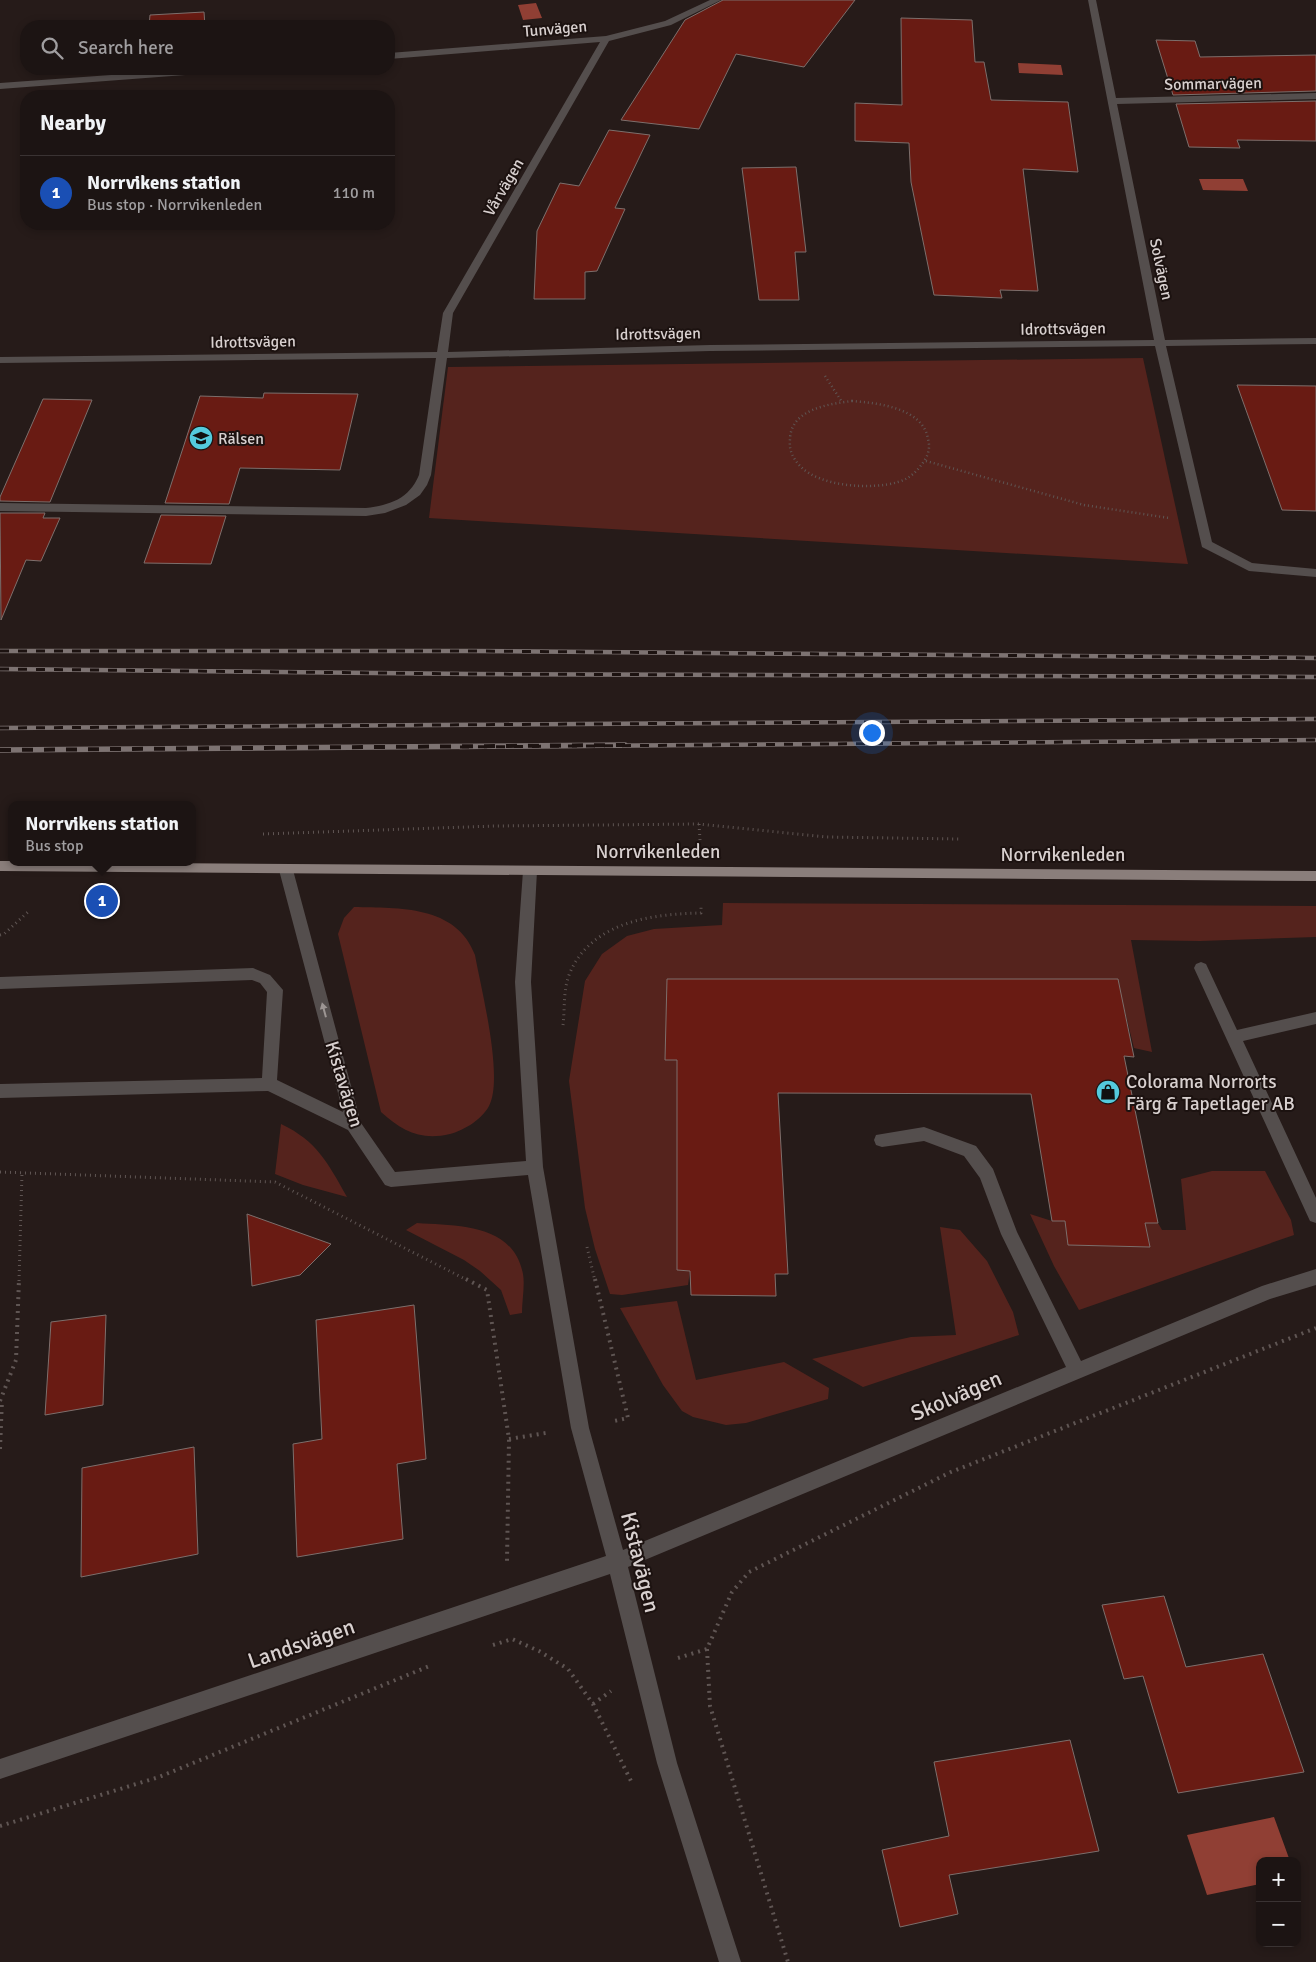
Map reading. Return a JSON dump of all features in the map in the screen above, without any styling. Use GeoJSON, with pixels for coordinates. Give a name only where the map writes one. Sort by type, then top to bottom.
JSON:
{"type":"FeatureCollection","features":[{"type":"Feature","properties":{"kind":"main road","name":"Norrvikenleden"},"geometry":{"type":"LineString","coordinates":[[0,866],[286,870],[1316,876]]}},
{"type":"Feature","properties":{"kind":"street","name":"Tunvägen"},"geometry":{"type":"LineString","coordinates":[[395,56],[606,39],[668,23],[717,0]]}},
{"type":"Feature","properties":{"kind":"street","name":"Solvägen"},"geometry":{"type":"LineString","coordinates":[[1092,0],[1160,343],[1206,544],[1249,568],[1316,573]]}},
{"type":"Feature","properties":{"kind":"street","name":"Vårvägen"},"geometry":{"type":"LineString","coordinates":[[0,507],[366,512],[387,510],[407,500],[420,489],[425,475],[448,313],[606,39]]}},
{"type":"Feature","properties":{"kind":"street"},"geometry":{"type":"LineString","coordinates":[[0,86],[146,75]]}},
{"type":"Feature","properties":{"kind":"street","name":"Sommarvägen"},"geometry":{"type":"LineString","coordinates":[[1111,101],[1316,96]]}},
{"type":"Feature","properties":{"kind":"street","name":"Idrottsvägen"},"geometry":{"type":"LineString","coordinates":[[0,360],[442,355],[710,348],[1316,341]]}},
{"type":"Feature","properties":{"kind":"street","name":"Kistavägen"},"geometry":{"type":"LineString","coordinates":[[286,870],[354,1125],[391,1180],[535,1167]]}},
{"type":"Feature","properties":{"kind":"street","name":"Kistavägen"},"geometry":{"type":"LineString","coordinates":[[530,871],[523,982],[535,1167],[580,1428],[617,1562],[667,1763],[730,1962]]}},
{"type":"Feature","properties":{"kind":"street"},"geometry":{"type":"LineString","coordinates":[[1201,968],[1316,1216]]}},
{"type":"Feature","properties":{"kind":"street"},"geometry":{"type":"LineString","coordinates":[[0,983],[253,974],[265,979],[275,990],[269,1084]]}},
{"type":"Feature","properties":{"kind":"street"},"geometry":{"type":"LineString","coordinates":[[1233,1037],[1316,1018]]}},
{"type":"Feature","properties":{"kind":"street"},"geometry":{"type":"LineString","coordinates":[[0,1091],[269,1084],[354,1125]]}},
{"type":"Feature","properties":{"kind":"street"},"geometry":{"type":"LineString","coordinates":[[882,1140],[924,1134],[970,1152],[987,1174],[1009,1234],[1077,1371]]}},
{"type":"Feature","properties":{"kind":"street","name":"Skolvägen"},"geometry":{"type":"LineString","coordinates":[[617,1562],[1268,1292],[1316,1277]]}},
{"type":"Feature","properties":{"kind":"street","name":"Landsvägen"},"geometry":{"type":"LineString","coordinates":[[0,1769],[617,1562]]}},
{"type":"Feature","properties":{"kind":"path"},"geometry":{"type":"LineString","coordinates":[[823,374],[842,402]]}},
{"type":"Feature","properties":{"kind":"path"},"geometry":{"type":"LineString","coordinates":[[842,402],[873,402],[894,408],[912,418],[924,428],[930,442],[924,466],[912,476],[895,483],[877,486],[836,484],[804,469],[794,460],[789,447],[787,438],[790,428],[799,418],[814,410],[842,402]]}},
{"type":"Feature","properties":{"kind":"path"},"geometry":{"type":"LineString","coordinates":[[926,461],[1084,505],[1202,523]]}},
{"type":"Feature","properties":{"kind":"path"},"geometry":{"type":"LineString","coordinates":[[261,834],[496,826],[699,824],[826,836],[969,839]]}},
{"type":"Feature","properties":{"kind":"path"},"geometry":{"type":"LineString","coordinates":[[562,1032],[569,976],[584,948],[611,929],[638,920],[669,913],[701,913],[702,871],[699,824]]}},
{"type":"Feature","properties":{"kind":"path"},"geometry":{"type":"LineString","coordinates":[[0,935],[4,934],[28,912]]}},
{"type":"Feature","properties":{"kind":"path"},"geometry":{"type":"LineString","coordinates":[[0,1172],[275,1182],[487,1290],[510,1439],[505,1561],[515,1561]]}},
{"type":"Feature","properties":{"kind":"path"},"geometry":{"type":"LineString","coordinates":[[0,1449],[1,1400],[16,1360],[22,1173]]}},
{"type":"Feature","properties":{"kind":"path"},"geometry":{"type":"LineString","coordinates":[[510,1439],[628,1418],[598,1300],[587,1245]]}},
{"type":"Feature","properties":{"kind":"path"},"geometry":{"type":"LineString","coordinates":[[788,1962],[710,1706],[707,1649],[732,1592],[749,1572],[951,1472],[1316,1328]]}},
{"type":"Feature","properties":{"kind":"path"},"geometry":{"type":"LineString","coordinates":[[484,1647],[512,1639],[539,1651],[568,1670],[593,1704],[635,1788]]}},
{"type":"Feature","properties":{"kind":"path"},"geometry":{"type":"LineString","coordinates":[[593,1704],[643,1669],[707,1649]]}},
{"type":"Feature","properties":{"kind":"path"},"geometry":{"type":"LineString","coordinates":[[0,1826],[159,1776],[440,1662]]}},
{"type":"Feature","properties":{"kind":"shaded area"},"geometry":{"type":"Polygon","coordinates":[[[536,3],[542,18],[523,20],[518,5],[536,3]]]}},
{"type":"Feature","properties":{"kind":"shaded area"},"geometry":{"type":"Polygon","coordinates":[[[1018,63],[1061,65],[1063,75],[1019,73],[1018,63]]]}},
{"type":"Feature","properties":{"kind":"shaded area"},"geometry":{"type":"Polygon","coordinates":[[[1199,179],[1243,179],[1248,191],[1203,190],[1199,179]]]}},
{"type":"Feature","properties":{"kind":"shaded area"},"geometry":{"type":"Polygon","coordinates":[[[1143,358],[1188,564],[429,518],[448,367],[1143,358]]]}},
{"type":"Feature","properties":{"kind":"shaded area"},"geometry":{"type":"Polygon","coordinates":[[[723,903],[1316,906],[1316,937],[1200,941],[1131,940],[1152,1052],[1134,1048],[1117,979],[677,1060],[677,1269],[690,1271],[688,1285],[622,1295],[610,1294],[595,1249],[585,1208],[569,1081],[585,981],[602,954],[627,936],[654,929],[722,925],[723,903]]]}},
{"type":"Feature","properties":{"kind":"shaded area"},"geometry":{"type":"Polygon","coordinates":[[[354,907],[407,909],[440,918],[454,927],[466,939],[475,955],[493,1055],[493,1093],[486,1111],[478,1120],[461,1130],[440,1136],[421,1135],[404,1129],[381,1112],[338,934],[344,918],[354,907]]]}},
{"type":"Feature","properties":{"kind":"shaded area"},"geometry":{"type":"Polygon","coordinates":[[[281,1124],[313,1146],[327,1163],[347,1197],[303,1185],[275,1174],[281,1124]]]}},
{"type":"Feature","properties":{"kind":"shaded area"},"geometry":{"type":"Polygon","coordinates":[[[1212,1171],[1265,1171],[1291,1220],[1294,1235],[1079,1310],[1054,1266],[1030,1214],[1052,1221],[1065,1221],[1068,1245],[1150,1247],[1145,1223],[1158,1223],[1162,1230],[1186,1230],[1181,1179],[1212,1171]]]}},
{"type":"Feature","properties":{"kind":"shaded area"},"geometry":{"type":"Polygon","coordinates":[[[417,1223],[481,1230],[496,1236],[508,1245],[517,1257],[523,1274],[522,1313],[510,1315],[501,1290],[480,1271],[464,1260],[406,1230],[417,1223]]]}},
{"type":"Feature","properties":{"kind":"shaded area"},"geometry":{"type":"Polygon","coordinates":[[[940,1227],[960,1230],[987,1261],[1013,1312],[1019,1335],[863,1387],[812,1359],[911,1337],[956,1335],[940,1227]]]}},
{"type":"Feature","properties":{"kind":"shaded area"},"geometry":{"type":"Polygon","coordinates":[[[677,1301],[696,1380],[784,1362],[829,1388],[828,1399],[746,1423],[726,1425],[693,1417],[682,1411],[663,1385],[620,1308],[677,1301]]]}},
{"type":"Feature","properties":{"kind":"shaded area"},"geometry":{"type":"Polygon","coordinates":[[[1274,1817],[1289,1857],[1256,1857],[1256,1885],[1207,1895],[1187,1835],[1274,1817]]]}},
{"type":"Feature","properties":{"kind":"building"},"geometry":{"type":"Polygon","coordinates":[[[723,0],[855,0],[804,67],[736,54],[699,129],[621,120],[685,20],[723,0]]]}},
{"type":"Feature","properties":{"kind":"building"},"geometry":{"type":"Polygon","coordinates":[[[204,12],[205,20],[150,20],[150,15],[204,12]]]}},
{"type":"Feature","properties":{"kind":"building"},"geometry":{"type":"Polygon","coordinates":[[[901,18],[972,20],[975,62],[984,62],[991,100],[1068,102],[1078,172],[1023,169],[1038,291],[1000,290],[1002,298],[934,295],[911,182],[909,143],[855,141],[855,103],[902,105],[901,18]]]}},
{"type":"Feature","properties":{"kind":"building"},"geometry":{"type":"Polygon","coordinates":[[[1156,40],[1195,41],[1200,57],[1316,55],[1316,91],[1173,95],[1156,40]]]}},
{"type":"Feature","properties":{"kind":"building"},"geometry":{"type":"Polygon","coordinates":[[[1316,101],[1316,141],[1237,140],[1240,148],[1189,147],[1176,104],[1316,101]]]}},
{"type":"Feature","properties":{"kind":"building"},"geometry":{"type":"Polygon","coordinates":[[[609,130],[650,135],[615,208],[625,209],[597,271],[585,272],[585,299],[534,299],[537,231],[560,183],[579,186],[609,130]]]}},
{"type":"Feature","properties":{"kind":"building"},"geometry":{"type":"Polygon","coordinates":[[[796,167],[806,252],[795,252],[799,300],[759,300],[742,168],[796,167]]]}},
{"type":"Feature","properties":{"kind":"building"},"geometry":{"type":"Polygon","coordinates":[[[1237,385],[1316,386],[1316,511],[1282,510],[1237,385]]]}},
{"type":"Feature","properties":{"kind":"building"},"geometry":{"type":"Polygon","coordinates":[[[264,393],[358,394],[340,470],[240,468],[229,504],[165,503],[200,396],[263,398],[264,393]]]}},
{"type":"Feature","properties":{"kind":"building"},"geometry":{"type":"Polygon","coordinates":[[[43,399],[92,400],[50,502],[0,501],[0,497],[43,399]]]}},
{"type":"Feature","properties":{"kind":"building"},"geometry":{"type":"Polygon","coordinates":[[[0,513],[45,513],[43,518],[60,518],[41,561],[26,560],[1,620],[0,513]]]}},
{"type":"Feature","properties":{"kind":"building"},"geometry":{"type":"Polygon","coordinates":[[[161,515],[226,516],[211,564],[144,563],[161,515]]]}},
{"type":"Feature","properties":{"kind":"building"},"geometry":{"type":"Polygon","coordinates":[[[667,979],[1118,979],[1134,1057],[1124,1056],[1158,1223],[1145,1223],[1150,1247],[1068,1245],[1065,1221],[1052,1221],[1031,1094],[778,1093],[788,1274],[775,1274],[776,1296],[691,1295],[690,1271],[677,1270],[677,1060],[665,1060],[667,979]]]}},
{"type":"Feature","properties":{"kind":"building"},"geometry":{"type":"Polygon","coordinates":[[[247,1214],[331,1244],[300,1275],[252,1286],[247,1214]]]}},
{"type":"Feature","properties":{"kind":"building"},"geometry":{"type":"Polygon","coordinates":[[[414,1305],[426,1459],[397,1464],[403,1539],[297,1557],[293,1444],[322,1439],[316,1320],[414,1305]]]}},
{"type":"Feature","properties":{"kind":"building"},"geometry":{"type":"Polygon","coordinates":[[[106,1315],[103,1405],[45,1415],[51,1322],[106,1315]]]}},
{"type":"Feature","properties":{"kind":"building"},"geometry":{"type":"Polygon","coordinates":[[[194,1447],[198,1554],[81,1577],[82,1468],[194,1447]]]}},
{"type":"Feature","properties":{"kind":"building"},"geometry":{"type":"Polygon","coordinates":[[[1164,1596],[1186,1667],[1263,1654],[1304,1772],[1178,1793],[1143,1676],[1124,1679],[1102,1605],[1164,1596]]]}},
{"type":"Feature","properties":{"kind":"building"},"geometry":{"type":"Polygon","coordinates":[[[1070,1740],[1099,1851],[949,1875],[958,1914],[900,1927],[882,1850],[949,1836],[934,1762],[1070,1740]]]}},
{"type":"Feature","properties":{"kind":"railway"},"geometry":{"type":"LineString","coordinates":[[0,651],[472,651],[1316,658]]}},
{"type":"Feature","properties":{"kind":"railway"},"geometry":{"type":"LineString","coordinates":[[0,669],[472,674],[1316,677]]}},
{"type":"Feature","properties":{"kind":"railway"},"geometry":{"type":"LineString","coordinates":[[0,728],[1316,719]]}},
{"type":"Feature","properties":{"kind":"railway"},"geometry":{"type":"LineString","coordinates":[[460,747],[1316,740]]}},
{"type":"Feature","properties":{"kind":"railway"},"geometry":{"type":"LineString","coordinates":[[0,750],[625,745]]}},
{"type":"Feature","properties":{"kind":"place","name":"Rälsen"},"geometry":{"type":"Point","coordinates":[201,438]}},
{"type":"Feature","properties":{"kind":"place","name":"Norrvikens station"},"geometry":{"type":"Point","coordinates":[102,901]}},
{"type":"Feature","properties":{"kind":"place","name":"Colorama Norrorts Färg & Tapetlager AB"},"geometry":{"type":"Point","coordinates":[1108,1092]}}]}
